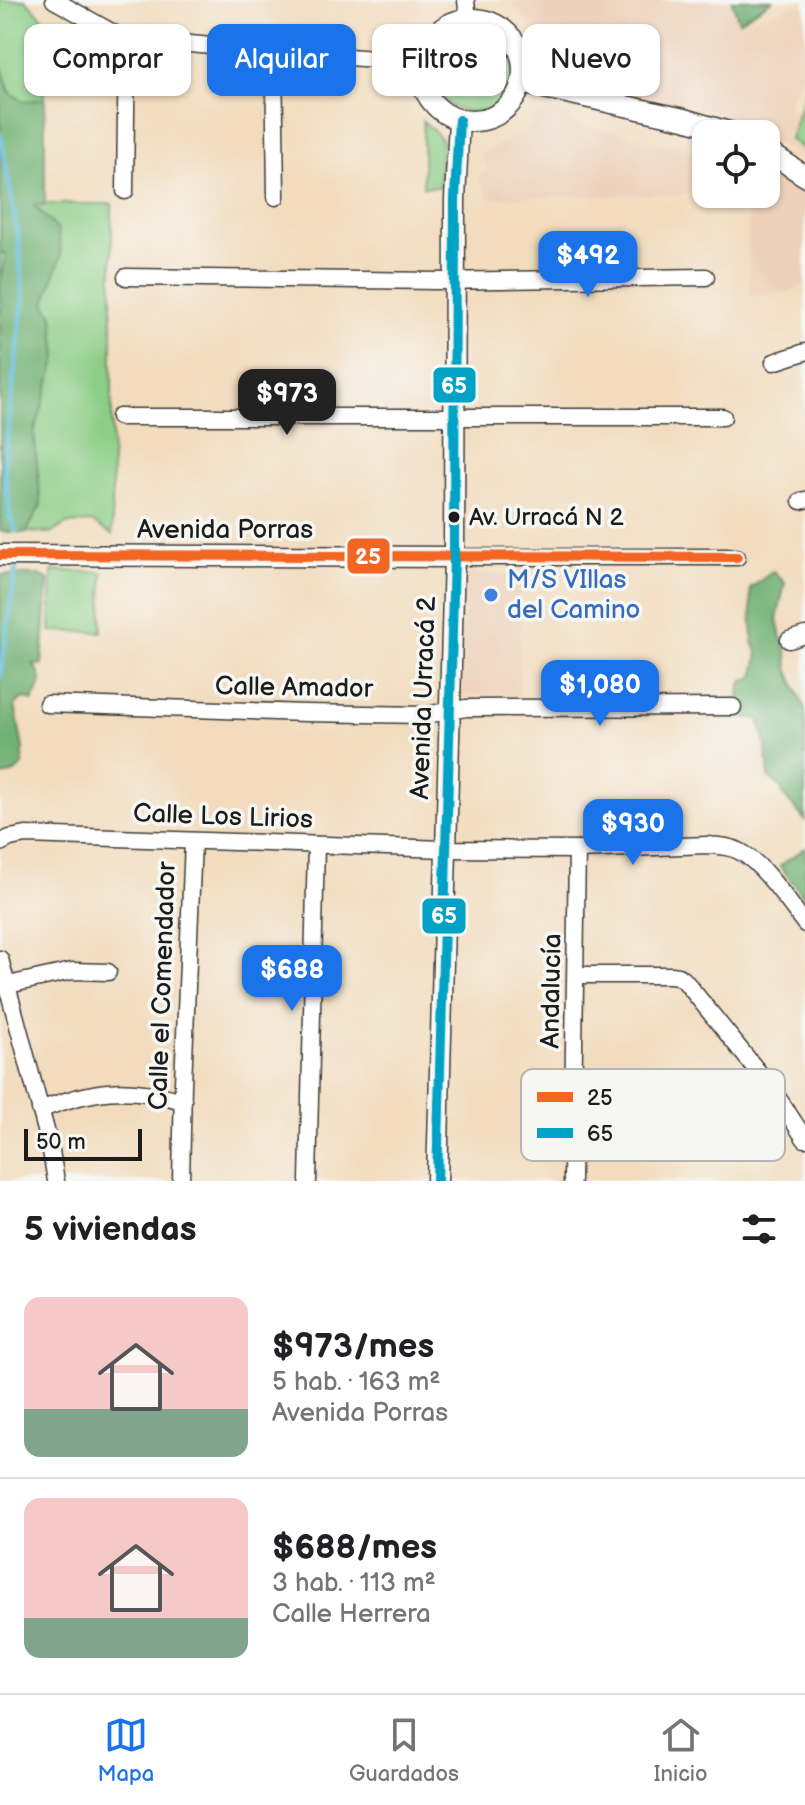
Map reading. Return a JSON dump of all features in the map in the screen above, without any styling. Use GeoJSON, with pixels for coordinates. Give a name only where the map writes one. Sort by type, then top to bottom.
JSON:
{"type":"FeatureCollection","features":[{"type":"Feature","properties":{"kind":"street"},"geometry":{"type":"LineString","coordinates":[[54,0],[97,24]]}},
{"type":"Feature","properties":{"kind":"street"},"geometry":{"type":"LineString","coordinates":[[450,24],[467,10],[500,27],[512,38],[522,62]]}},
{"type":"Feature","properties":{"kind":"street"},"geometry":{"type":"LineString","coordinates":[[427,96],[445,115],[476,122],[505,110],[516,98],[522,83]]}},
{"type":"Feature","properties":{"kind":"street"},"geometry":{"type":"LineString","coordinates":[[125,191],[126,96]]}},
{"type":"Feature","properties":{"kind":"street"},"geometry":{"type":"LineString","coordinates":[[275,96],[276,197]]}},
{"type":"Feature","properties":{"kind":"street"},"geometry":{"type":"LineString","coordinates":[[580,96],[692,121]]}},
{"type":"Feature","properties":{"kind":"street","name":"Avenida Urracá 2"},"geometry":{"type":"LineString","coordinates":[[437,1181],[454,557],[454,281],[459,120]]}},
{"type":"Feature","properties":{"kind":"street"},"geometry":{"type":"LineString","coordinates":[[780,159],[805,176]]}},
{"type":"Feature","properties":{"kind":"street"},"geometry":{"type":"LineString","coordinates":[[126,277],[454,281],[706,277]]}},
{"type":"Feature","properties":{"kind":"street"},"geometry":{"type":"LineString","coordinates":[[774,362],[805,352]]}},
{"type":"Feature","properties":{"kind":"street"},"geometry":{"type":"LineString","coordinates":[[119,417],[723,417]]}},
{"type":"Feature","properties":{"kind":"street","name":"Avenida Porras"},"geometry":{"type":"LineString","coordinates":[[0,555],[737,557]]}},
{"type":"Feature","properties":{"kind":"street","name":"Calle Amador"},"geometry":{"type":"LineString","coordinates":[[47,704],[425,715],[466,708],[733,707]]}},
{"type":"Feature","properties":{"kind":"street","name":"Calle Los Lirios"},"geometry":{"type":"LineString","coordinates":[[0,843],[26,835],[446,849],[577,850],[726,846],[742,852],[756,863],[805,924]]}},
{"type":"Feature","properties":{"kind":"street","name":"Calle el Comendador"},"geometry":{"type":"LineString","coordinates":[[181,1181],[193,841]]}},
{"type":"Feature","properties":{"kind":"street"},"geometry":{"type":"LineString","coordinates":[[308,1181],[316,845]]}},
{"type":"Feature","properties":{"kind":"street","name":"Andalucía"},"geometry":{"type":"LineString","coordinates":[[574,1069],[577,850]]}},
{"type":"Feature","properties":{"kind":"street"},"geometry":{"type":"LineString","coordinates":[[0,959],[50,1145],[56,1181]]}},
{"type":"Feature","properties":{"kind":"street"},"geometry":{"type":"LineString","coordinates":[[8,985],[72,971],[108,972]]}},
{"type":"Feature","properties":{"kind":"street"},"geometry":{"type":"LineString","coordinates":[[576,975],[678,976],[756,1069]]}},
{"type":"Feature","properties":{"kind":"street"},"geometry":{"type":"LineString","coordinates":[[40,1110],[74,1097],[128,1091],[156,1093],[183,1101]]}},
{"type":"Feature","properties":{"kind":"street"},"geometry":{"type":"LineString","coordinates":[[785,1109],[805,1139]]}},
{"type":"Feature","properties":{"kind":"shaded area"},"geometry":{"type":"Polygon","coordinates":[[[511,0],[726,0],[738,25],[794,4],[805,8],[805,64],[788,107],[805,119],[805,159],[780,144],[780,120],[738,120],[654,96],[660,96],[660,24],[529,24],[511,0]]]}},
{"type":"Feature","properties":{"kind":"shaded area"},"geometry":{"type":"Polygon","coordinates":[[[548,107],[571,116],[570,122],[692,150],[692,194],[489,198],[478,176],[488,170],[480,155],[533,125],[531,120],[548,107]]]}},
{"type":"Feature","properties":{"kind":"shaded area"},"geometry":{"type":"Polygon","coordinates":[[[780,176],[805,193],[805,285],[776,296],[750,295],[748,208],[780,208],[780,176]]]}},
{"type":"Feature","properties":{"kind":"shaded area"},"geometry":{"type":"Polygon","coordinates":[[[464,574],[520,574],[519,695],[463,695],[464,574]]]}},
{"type":"Feature","properties":{"kind":"green space"},"geometry":{"type":"Polygon","coordinates":[[[0,0],[26,0],[43,18],[43,24],[24,24],[24,96],[44,96],[45,204],[112,204],[112,535],[92,522],[66,524],[52,533],[0,531],[0,0]]]}},
{"type":"Feature","properties":{"kind":"green space"},"geometry":{"type":"Polygon","coordinates":[[[731,0],[772,0],[739,21],[731,0]]]}},
{"type":"Feature","properties":{"kind":"green space"},"geometry":{"type":"Polygon","coordinates":[[[506,50],[512,64],[512,80],[506,94],[506,50]]]}},
{"type":"Feature","properties":{"kind":"green space"},"geometry":{"type":"Polygon","coordinates":[[[0,62],[10,92],[23,101],[45,99],[45,205],[34,205],[58,230],[61,256],[45,303],[53,315],[57,358],[34,433],[41,505],[26,533],[0,531],[0,283],[6,255],[0,251],[0,62]]]}},
{"type":"Feature","properties":{"kind":"green space"},"geometry":{"type":"Polygon","coordinates":[[[805,92],[805,151],[790,139],[805,92]]]}},
{"type":"Feature","properties":{"kind":"green space"},"geometry":{"type":"Polygon","coordinates":[[[442,96],[504,96],[488,109],[473,112],[458,109],[442,96]]]}},
{"type":"Feature","properties":{"kind":"green space"},"geometry":{"type":"Polygon","coordinates":[[[423,121],[442,141],[439,187],[423,187],[423,121]]]}},
{"type":"Feature","properties":{"kind":"green space"},"geometry":{"type":"Polygon","coordinates":[[[52,571],[103,572],[102,632],[50,631],[52,571]]]}},
{"type":"Feature","properties":{"kind":"green space"},"geometry":{"type":"Polygon","coordinates":[[[773,571],[785,583],[777,619],[787,650],[788,668],[805,710],[805,820],[784,796],[780,786],[768,777],[766,748],[759,719],[743,717],[739,692],[742,682],[754,677],[758,654],[753,642],[750,589],[773,571]]]}},
{"type":"Feature","properties":{"kind":"green space"},"geometry":{"type":"Polygon","coordinates":[[[0,575],[39,575],[48,579],[42,665],[33,664],[40,674],[40,686],[33,701],[23,698],[15,705],[23,765],[12,774],[0,776],[0,575]]]}},
{"type":"Feature","properties":{"kind":"green space"},"geometry":{"type":"Polygon","coordinates":[[[805,848],[805,898],[780,866],[805,848]]]}},
{"type":"Feature","properties":{"kind":"waterway"},"geometry":{"type":"LineString","coordinates":[[0,134],[19,243],[23,299],[4,465],[10,518],[16,531]]}},
{"type":"Feature","properties":{"kind":"waterway"},"geometry":{"type":"LineString","coordinates":[[0,677],[16,569]]}},
{"type":"Feature","properties":{"kind":"transit line","name":"65"},"geometry":{"type":"LineString","coordinates":[[437,1181],[454,557],[455,199],[459,120]]}},
{"type":"Feature","properties":{"kind":"transit line","name":"25"},"geometry":{"type":"LineString","coordinates":[[0,555],[737,557]]}},
{"type":"Feature","properties":{"kind":"place","name":"Av. Urracá N 2"},"geometry":{"type":"Point","coordinates":[454,517]}},
{"type":"Feature","properties":{"kind":"place","name":"M/S VIllas del Camino"},"geometry":{"type":"Point","coordinates":[491,595]}}]}
